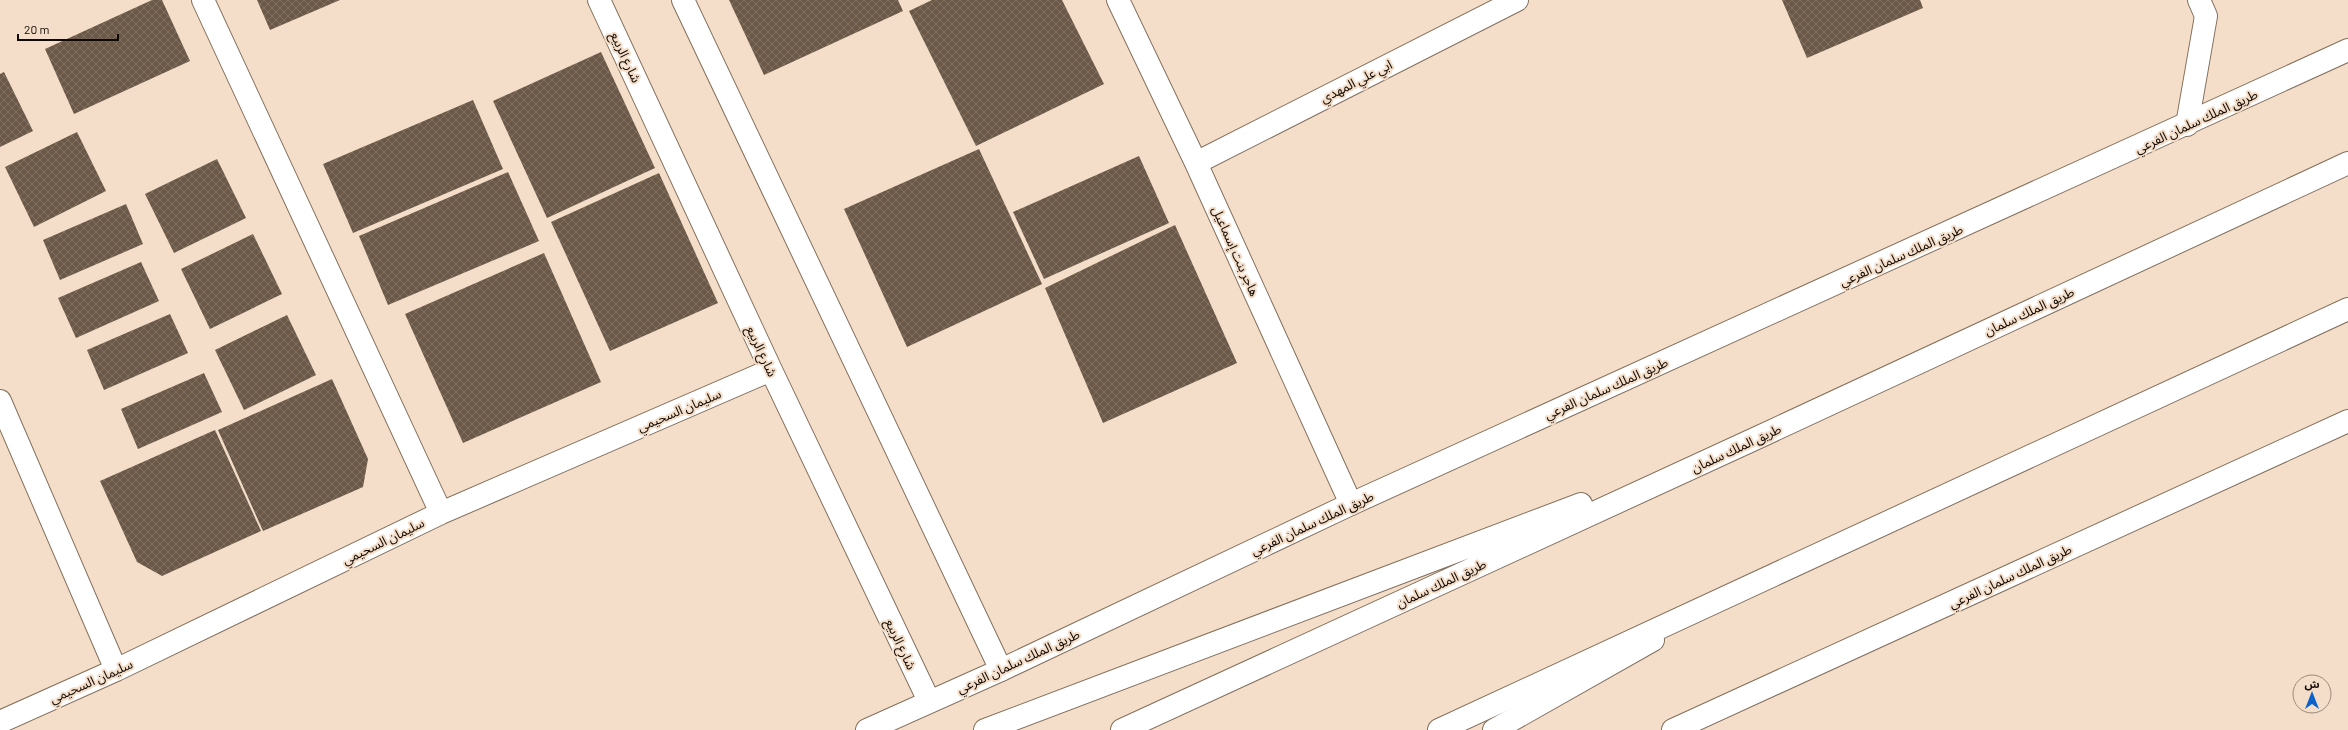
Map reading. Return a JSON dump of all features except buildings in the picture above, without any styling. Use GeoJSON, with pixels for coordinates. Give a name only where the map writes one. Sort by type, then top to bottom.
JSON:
{"type":"FeatureCollection","features":[{"type":"Feature","properties":{"kind":"main road"},"geometry":{"type":"LineString","coordinates":[[203,0],[441,513]]}},
{"type":"Feature","properties":{"kind":"main road","name":"شارع الربيع"},"geometry":{"type":"LineString","coordinates":[[599,0],[771,370],[929,701]]}},
{"type":"Feature","properties":{"kind":"main road"},"geometry":{"type":"LineString","coordinates":[[683,0],[1001,670]]}},
{"type":"Feature","properties":{"kind":"main road","name":"هاجر بنت إسماعيل"},"geometry":{"type":"LineString","coordinates":[[1118,0],[1196,163],[1351,504]]}},
{"type":"Feature","properties":{"kind":"main road","name":"ابي علي المهدي"},"geometry":{"type":"LineString","coordinates":[[1196,163],[1490,5],[1517,0]]}},
{"type":"Feature","properties":{"kind":"main road"},"geometry":{"type":"LineString","coordinates":[[2187,125],[2206,16],[2199,0]]}},
{"type":"Feature","properties":{"kind":"main road","name":"طريق الملك سلمان الفرعي"},"geometry":{"type":"LineString","coordinates":[[866,730],[1001,670],[1351,504],[2187,125],[2348,50]]}},
{"type":"Feature","properties":{"kind":"main road","name":"طريق الملك سلمان"},"geometry":{"type":"LineString","coordinates":[[1122,730],[1761,436],[2348,163]]}},
{"type":"Feature","properties":{"kind":"main road"},"geometry":{"type":"LineString","coordinates":[[1439,730],[1738,593],[2348,309]]}},
{"type":"Feature","properties":{"kind":"main road","name":"سليمان السحيمي"},"geometry":{"type":"LineString","coordinates":[[0,722],[116,670],[441,513],[771,370]]}},
{"type":"Feature","properties":{"kind":"main road"},"geometry":{"type":"LineString","coordinates":[[0,401],[116,670]]}},
{"type":"Feature","properties":{"kind":"main road","name":"طريق الملك سلمان الفرعي"},"geometry":{"type":"LineString","coordinates":[[1673,730],[2348,421]]}},
{"type":"Feature","properties":{"kind":"main road"},"geometry":{"type":"LineString","coordinates":[[985,730],[1761,436]]}},
{"type":"Feature","properties":{"kind":"main road"},"geometry":{"type":"LineString","coordinates":[[1494,730],[1738,593]]}}]}
